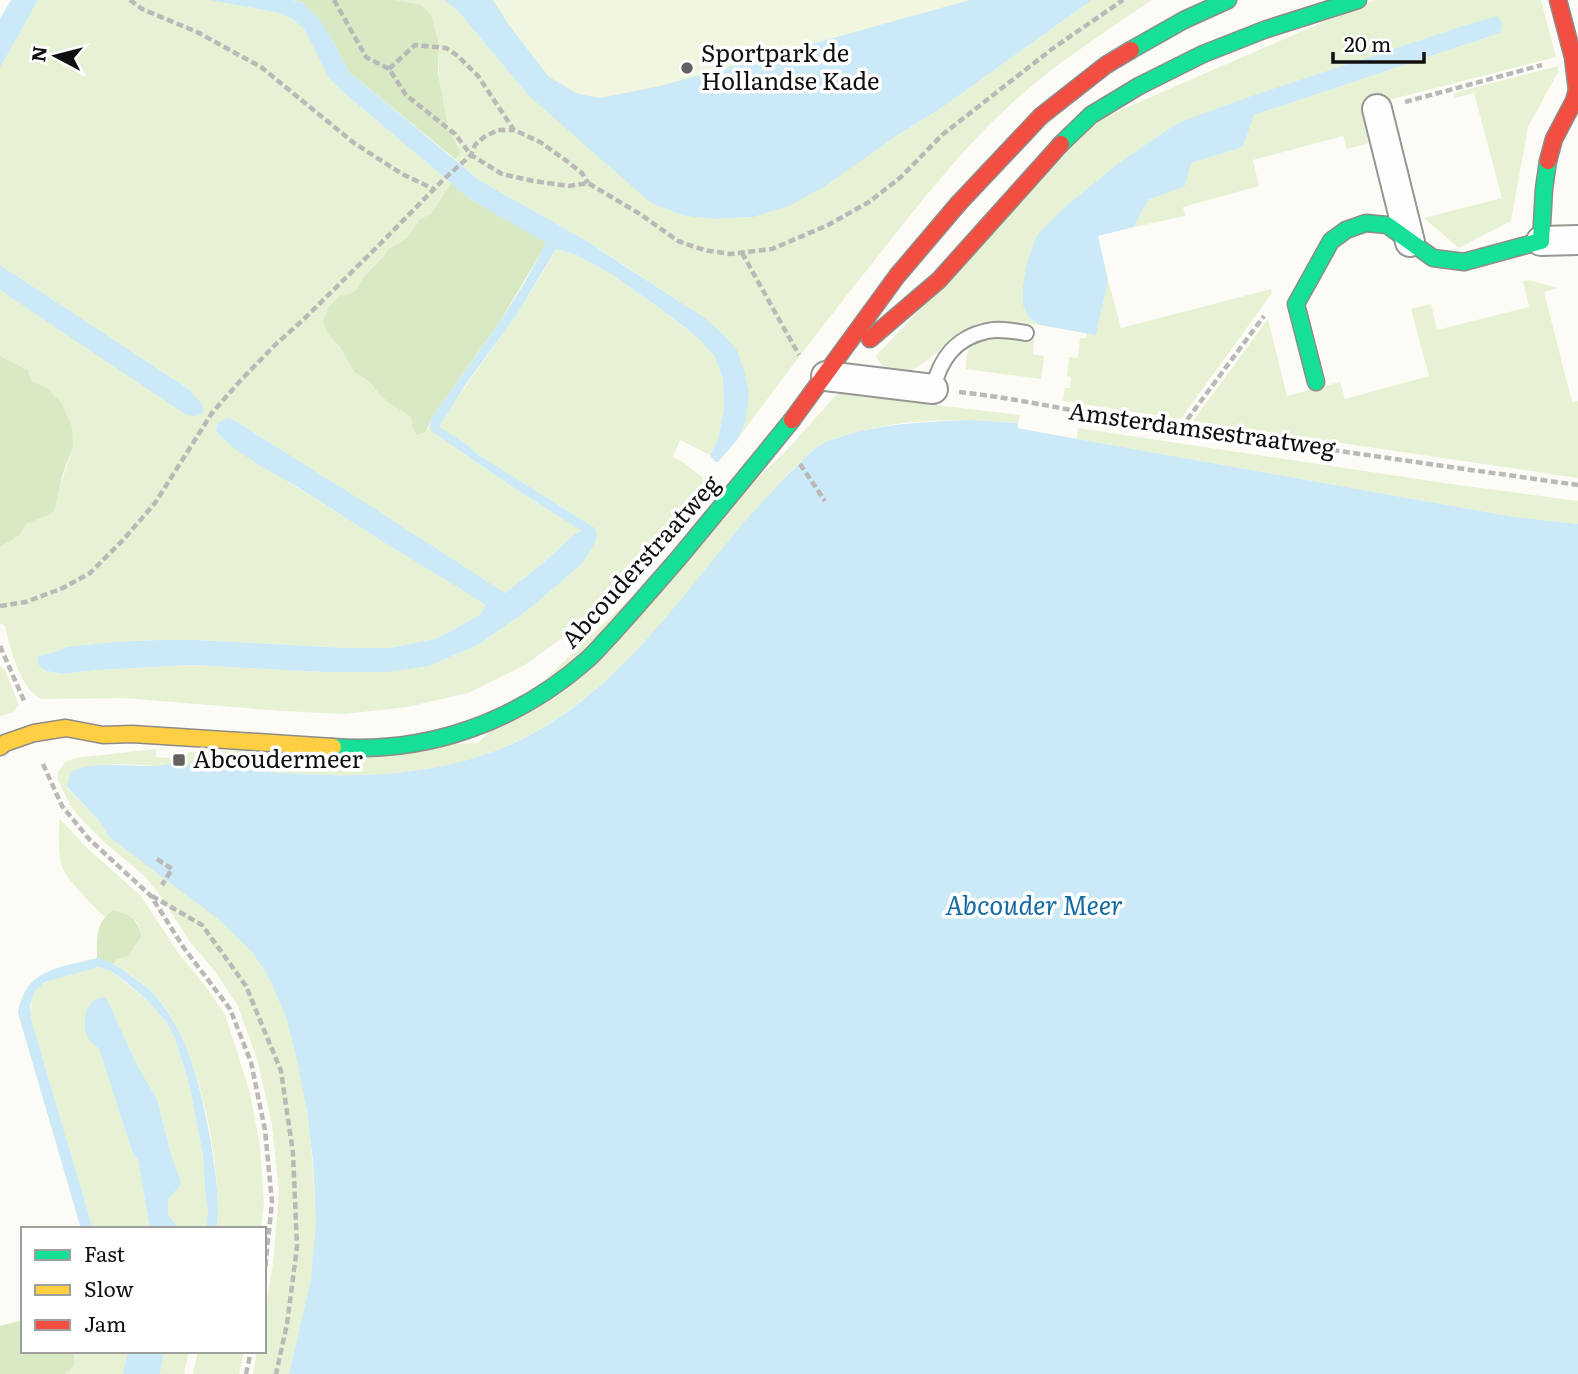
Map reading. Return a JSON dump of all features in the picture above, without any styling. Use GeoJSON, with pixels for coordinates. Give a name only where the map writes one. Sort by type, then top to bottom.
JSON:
{"type":"FeatureCollection","features":[{"type":"Feature","properties":{"kind":"street"},"geometry":{"type":"LineString","coordinates":[[815,369],[959,203],[1041,116],[1106,65],[1184,20],[1228,0]]}},
{"type":"Feature","properties":{"kind":"street"},"geometry":{"type":"LineString","coordinates":[[815,369],[939,280],[1056,148],[1091,115],[1139,86],[1203,54],[1264,30],[1318,4],[1358,0]]}},
{"type":"Feature","properties":{"kind":"street"},"geometry":{"type":"LineString","coordinates":[[1541,241],[1541,214],[1552,145],[1578,93],[1573,57],[1558,0]]}},
{"type":"Feature","properties":{"kind":"street"},"geometry":{"type":"LineString","coordinates":[[1377,109],[1410,242]]}},
{"type":"Feature","properties":{"kind":"street"},"geometry":{"type":"LineString","coordinates":[[1316,382],[1296,304],[1331,241],[1346,230],[1366,223],[1387,225],[1433,258],[1464,262],[1541,241],[1578,240]]}},
{"type":"Feature","properties":{"kind":"street"},"geometry":{"type":"LineString","coordinates":[[815,369],[933,389]]}},
{"type":"Feature","properties":{"kind":"street","name":"Abcouderstraatweg"},"geometry":{"type":"LineString","coordinates":[[0,747],[34,733],[66,728],[103,735],[215,738],[351,748],[396,746],[448,736],[484,725],[530,703],[588,659],[633,611],[786,429],[815,369]]}},
{"type":"Feature","properties":{"kind":"street","name":"Abcouderstraatweg"},"geometry":{"type":"LineString","coordinates":[[79,746],[103,735]]}},
{"type":"Feature","properties":{"kind":"lane"},"geometry":{"type":"LineString","coordinates":[[933,389],[944,358],[967,339],[987,331],[1026,332]]}},
{"type":"Feature","properties":{"kind":"path"},"geometry":{"type":"LineString","coordinates":[[130,0],[142,9],[197,32],[261,67],[354,143],[401,174],[434,189]]}},
{"type":"Feature","properties":{"kind":"path"},"geometry":{"type":"LineString","coordinates":[[334,0],[366,57],[389,69],[406,95],[455,134],[471,155],[502,173],[533,181],[569,186],[588,183]]}},
{"type":"Feature","properties":{"kind":"path"},"geometry":{"type":"LineString","coordinates":[[0,606],[39,597],[90,573],[155,503],[212,413],[240,381],[466,160],[475,145],[484,137],[498,130],[514,130],[540,142],[582,173],[588,183],[640,214],[678,241],[730,254],[772,249],[828,225],[869,202],[901,177],[942,135],[1052,49],[1123,0]]}},
{"type":"Feature","properties":{"kind":"path"},"geometry":{"type":"LineString","coordinates":[[389,69],[415,45],[446,48],[478,76],[514,130]]}},
{"type":"Feature","properties":{"kind":"path"},"geometry":{"type":"LineString","coordinates":[[1377,109],[1573,57]]}},
{"type":"Feature","properties":{"kind":"path"},"geometry":{"type":"LineString","coordinates":[[741,253],[815,369]]}},
{"type":"Feature","properties":{"kind":"path"},"geometry":{"type":"LineString","coordinates":[[1181,428],[1268,311]]}},
{"type":"Feature","properties":{"kind":"path","name":"Amsterdamsestraatweg"},"geometry":{"type":"LineString","coordinates":[[933,389],[991,395],[1181,428],[1578,485]]}},
{"type":"Feature","properties":{"kind":"path"},"geometry":{"type":"LineString","coordinates":[[799,463],[825,501]]}},
{"type":"Feature","properties":{"kind":"path"},"geometry":{"type":"LineString","coordinates":[[0,646],[30,715],[44,767],[62,806],[89,839],[151,896],[202,925],[246,986],[281,1071],[293,1153],[297,1247],[287,1324],[276,1374]]}},
{"type":"Feature","properties":{"kind":"path"},"geometry":{"type":"LineString","coordinates":[[157,859],[172,869],[162,885]]}},
{"type":"Feature","properties":{"kind":"path"},"geometry":{"type":"LineString","coordinates":[[151,896],[184,948],[230,1009],[251,1062],[265,1130],[272,1202],[266,1260]]}},
{"type":"Feature","properties":{"kind":"path"},"geometry":{"type":"LineString","coordinates":[[246,1374],[251,1353]]}},
{"type":"Feature","properties":{"kind":"green space"},"geometry":{"type":"Polygon","coordinates":[[[38,0],[209,0],[280,13],[304,29],[320,59],[343,92],[451,183],[431,214],[420,219],[407,238],[388,249],[363,277],[357,289],[350,294],[328,334],[340,347],[354,372],[370,382],[389,403],[411,417],[412,427],[426,432],[429,427],[517,490],[583,531],[576,533],[505,593],[237,422],[216,431],[252,459],[462,588],[485,605],[480,615],[438,638],[391,648],[197,640],[114,642],[66,647],[38,656],[45,671],[62,674],[192,665],[323,672],[429,666],[478,645],[528,610],[581,565],[595,528],[438,427],[514,317],[556,249],[577,255],[611,274],[701,341],[715,357],[723,380],[724,410],[718,439],[710,455],[680,440],[673,457],[703,478],[702,484],[609,593],[562,638],[525,665],[468,693],[407,707],[345,714],[123,698],[42,699],[28,687],[17,667],[5,626],[0,623],[0,547],[20,535],[26,524],[51,514],[73,447],[48,389],[31,380],[28,370],[0,356],[0,290],[89,349],[190,390],[0,265],[0,68],[38,0]]]}},
{"type":"Feature","properties":{"kind":"green space"},"geometry":{"type":"Polygon","coordinates":[[[294,0],[395,0],[421,5],[431,15],[438,41],[438,73],[448,128],[461,153],[455,159],[349,72],[329,34],[303,3],[294,0]]]}},
{"type":"Feature","properties":{"kind":"green space"},"geometry":{"type":"Polygon","coordinates":[[[395,0],[444,0],[457,10],[529,96],[565,127],[685,216],[717,219],[753,217],[899,134],[940,109],[1092,0],[1152,0],[1044,76],[976,138],[863,274],[737,440],[745,423],[724,335],[705,319],[585,240],[479,180],[455,159],[461,153],[448,128],[443,107],[438,41],[395,0]]]}},
{"type":"Feature","properties":{"kind":"green space","name":"Sportpark de Hollandse Kade"},"geometry":{"type":"Polygon","coordinates":[[[460,0],[1057,0],[589,134],[460,0]]]}},
{"type":"Feature","properties":{"kind":"green space"},"geometry":{"type":"Polygon","coordinates":[[[1374,0],[1541,0],[1556,57],[1362,107],[1369,143],[1347,149],[1343,136],[1253,160],[1259,186],[1183,207],[1185,216],[1134,227],[1148,200],[1185,186],[1190,163],[1243,147],[1254,115],[1500,33],[1178,123],[1029,318],[1040,325],[1005,321],[978,324],[966,329],[924,363],[907,372],[896,373],[878,361],[876,356],[1098,120],[1374,0]]]}},
{"type":"Feature","properties":{"kind":"green space"},"geometry":{"type":"Polygon","coordinates":[[[1558,66],[1558,72],[1528,127],[1511,221],[1459,248],[1424,218],[1502,198],[1474,93],[1455,98],[1454,93],[1558,66]]]}},
{"type":"Feature","properties":{"kind":"green space"},"geometry":{"type":"Polygon","coordinates":[[[451,183],[470,199],[547,243],[499,323],[431,419],[426,432],[417,435],[412,427],[411,417],[389,403],[370,382],[354,372],[323,322],[328,308],[341,295],[350,294],[357,289],[363,277],[388,249],[407,238],[420,219],[431,214],[451,183]]]}},
{"type":"Feature","properties":{"kind":"green space"},"geometry":{"type":"Polygon","coordinates":[[[1108,280],[1121,328],[1271,289],[1272,293],[1181,419],[1063,401],[1065,388],[1070,388],[1071,377],[1067,376],[1069,357],[1078,358],[1080,338],[1086,338],[1087,334],[1096,335],[1108,280]]]}},
{"type":"Feature","properties":{"kind":"green space"},"geometry":{"type":"Polygon","coordinates":[[[1529,280],[1558,288],[1544,292],[1572,402],[1578,401],[1578,478],[1193,421],[1268,319],[1287,396],[1340,382],[1345,399],[1429,376],[1411,309],[1431,304],[1437,330],[1529,307],[1523,281],[1529,280]]]}},
{"type":"Feature","properties":{"kind":"green space"},"geometry":{"type":"Polygon","coordinates":[[[1001,336],[1034,340],[1033,354],[1044,356],[1041,379],[966,369],[970,347],[1001,336]]]}},
{"type":"Feature","properties":{"kind":"green space"},"geometry":{"type":"Polygon","coordinates":[[[0,356],[28,370],[31,380],[48,389],[62,404],[72,427],[73,447],[51,514],[26,524],[20,535],[0,547],[0,356]]]}},
{"type":"Feature","properties":{"kind":"green space"},"geometry":{"type":"Polygon","coordinates":[[[836,395],[1020,415],[1018,423],[959,420],[900,424],[852,433],[821,444],[771,492],[664,621],[603,683],[532,734],[492,752],[453,764],[374,775],[294,773],[173,763],[158,766],[117,764],[79,768],[67,788],[100,822],[109,837],[203,906],[238,937],[268,977],[291,1033],[309,1128],[316,1214],[314,1253],[308,1297],[289,1374],[253,1374],[257,1353],[266,1353],[266,1305],[273,1263],[279,1192],[272,1125],[258,1062],[238,1006],[214,970],[190,942],[158,892],[71,807],[58,780],[58,773],[65,762],[75,758],[156,749],[156,757],[186,759],[188,752],[478,743],[787,450],[836,395]]]}},
{"type":"Feature","properties":{"kind":"green space"},"geometry":{"type":"Polygon","coordinates":[[[1078,428],[1578,501],[1578,524],[1514,517],[1077,439],[1078,428]]]}},
{"type":"Feature","properties":{"kind":"green space"},"geometry":{"type":"Polygon","coordinates":[[[0,665],[5,670],[19,705],[13,712],[0,716],[0,665]]]}},
{"type":"Feature","properties":{"kind":"green space"},"geometry":{"type":"Polygon","coordinates":[[[59,818],[87,848],[140,895],[179,954],[225,1014],[250,1093],[260,1146],[264,1203],[261,1227],[217,1227],[216,1172],[211,1139],[195,1071],[183,1040],[169,1013],[153,993],[114,964],[135,947],[142,937],[137,922],[114,910],[105,917],[87,899],[68,877],[61,864],[59,818]]]}},
{"type":"Feature","properties":{"kind":"green space"},"geometry":{"type":"Polygon","coordinates":[[[113,910],[132,919],[142,937],[127,956],[117,959],[114,964],[97,958],[100,926],[113,910]]]}},
{"type":"Feature","properties":{"kind":"green space"},"geometry":{"type":"Polygon","coordinates":[[[99,967],[111,971],[148,1001],[167,1023],[175,1038],[189,1084],[203,1155],[208,1211],[206,1227],[178,1227],[168,1215],[168,1199],[181,1185],[180,1178],[157,1099],[137,1065],[107,999],[89,1040],[99,1049],[133,1154],[138,1159],[150,1227],[92,1227],[31,1019],[35,991],[47,982],[99,967]]]}},
{"type":"Feature","properties":{"kind":"green space"},"geometry":{"type":"Polygon","coordinates":[[[21,1321],[21,1353],[128,1353],[123,1374],[0,1374],[0,1326],[21,1321]]]}},
{"type":"Feature","properties":{"kind":"green space"},"geometry":{"type":"Polygon","coordinates":[[[21,1321],[21,1353],[74,1353],[74,1366],[65,1374],[0,1374],[0,1326],[21,1321]]]}},
{"type":"Feature","properties":{"kind":"green space"},"geometry":{"type":"Polygon","coordinates":[[[164,1353],[189,1353],[184,1374],[160,1374],[164,1353]]]}},
{"type":"Feature","properties":{"kind":"green space"},"geometry":{"type":"Polygon","coordinates":[[[198,1353],[244,1353],[239,1374],[193,1374],[198,1353]]]}},
{"type":"Feature","properties":{"kind":"water"},"geometry":{"type":"Polygon","coordinates":[[[11,0],[38,0],[0,68],[0,19],[11,0]]]}},
{"type":"Feature","properties":{"kind":"water"},"geometry":{"type":"Polygon","coordinates":[[[209,0],[293,0],[303,3],[317,16],[329,34],[349,72],[479,180],[585,240],[706,319],[737,350],[744,370],[749,394],[745,423],[737,440],[718,462],[715,462],[710,455],[718,439],[724,410],[723,380],[715,357],[683,326],[611,274],[577,255],[556,249],[517,314],[466,384],[439,427],[595,528],[597,535],[593,547],[581,565],[528,610],[478,645],[429,666],[387,672],[323,672],[192,665],[62,674],[46,671],[38,664],[38,656],[66,647],[114,642],[197,640],[391,648],[438,638],[480,615],[485,605],[476,598],[233,448],[216,431],[219,423],[228,418],[505,593],[576,533],[582,531],[517,490],[429,427],[431,419],[507,311],[546,243],[470,199],[343,92],[329,78],[304,29],[292,19],[280,13],[209,0]]]}},
{"type":"Feature","properties":{"kind":"water"},"geometry":{"type":"Polygon","coordinates":[[[444,0],[493,0],[549,77],[578,94],[600,98],[660,86],[970,0],[1092,0],[940,109],[825,186],[789,206],[753,217],[717,219],[685,216],[651,203],[529,96],[457,10],[444,0]]]}},
{"type":"Feature","properties":{"kind":"water"},"geometry":{"type":"Polygon","coordinates":[[[1497,16],[1502,24],[1500,33],[1254,115],[1243,147],[1191,163],[1185,186],[1148,200],[1134,227],[1098,236],[1108,280],[1096,335],[1040,325],[1029,318],[1023,305],[1023,286],[1027,263],[1037,235],[1065,207],[1119,163],[1178,123],[1497,16]]]}},
{"type":"Feature","properties":{"kind":"water"},"geometry":{"type":"Polygon","coordinates":[[[0,265],[190,390],[202,404],[204,411],[197,416],[185,414],[0,290],[0,265]]]}},
{"type":"Feature","properties":{"kind":"water","name":"Abcouder Meer"},"geometry":{"type":"Polygon","coordinates":[[[970,420],[1018,423],[1018,428],[1044,433],[1514,517],[1578,524],[1578,1374],[289,1374],[311,1280],[316,1222],[307,1111],[286,1017],[272,984],[251,951],[218,919],[109,837],[100,822],[67,787],[70,773],[99,765],[157,766],[173,763],[294,773],[374,775],[453,764],[492,752],[532,734],[569,711],[603,684],[663,621],[746,520],[817,447],[828,441],[872,429],[970,420]]]}},
{"type":"Feature","properties":{"kind":"water"},"geometry":{"type":"Polygon","coordinates":[[[97,958],[107,961],[153,992],[177,1027],[198,1081],[210,1138],[217,1195],[217,1227],[206,1227],[208,1211],[203,1155],[189,1084],[175,1038],[167,1023],[148,1001],[111,971],[99,967],[45,982],[35,991],[30,1005],[31,1019],[92,1227],[80,1227],[18,1013],[28,987],[36,978],[57,968],[97,958]]]}},
{"type":"Feature","properties":{"kind":"water"},"geometry":{"type":"Polygon","coordinates":[[[102,997],[107,999],[137,1065],[157,1099],[180,1178],[181,1185],[168,1199],[168,1215],[178,1227],[150,1227],[138,1160],[133,1154],[99,1049],[89,1040],[85,1029],[87,1008],[94,1000],[102,997]]]}},
{"type":"Feature","properties":{"kind":"water"},"geometry":{"type":"Polygon","coordinates":[[[128,1353],[164,1353],[160,1374],[123,1374],[128,1353]]]}},
{"type":"Feature","properties":{"kind":"traffic: fast"},"geometry":{"type":"LineString","coordinates":[[1131,50],[1184,20],[1228,0]]}},
{"type":"Feature","properties":{"kind":"traffic: fast"},"geometry":{"type":"LineString","coordinates":[[1061,144],[1091,115],[1139,86],[1203,54],[1264,30],[1358,0]]}},
{"type":"Feature","properties":{"kind":"traffic: fast"},"geometry":{"type":"LineString","coordinates":[[1316,382],[1296,304],[1331,241],[1346,230],[1366,223],[1387,225],[1433,258],[1464,262],[1541,241],[1548,161]]}},
{"type":"Feature","properties":{"kind":"traffic: fast"},"geometry":{"type":"LineString","coordinates":[[333,747],[368,748],[437,739],[501,716],[561,681],[591,656],[627,617],[792,420]]}},
{"type":"Feature","properties":{"kind":"traffic: slow"},"geometry":{"type":"LineString","coordinates":[[0,747],[34,733],[66,728],[103,735],[132,734],[333,747]]}},
{"type":"Feature","properties":{"kind":"traffic: jam"},"geometry":{"type":"LineString","coordinates":[[1548,161],[1554,139],[1577,90],[1573,57],[1558,0]]}},
{"type":"Feature","properties":{"kind":"traffic: jam"},"geometry":{"type":"LineString","coordinates":[[792,420],[897,276],[959,203],[1041,116],[1106,65],[1131,50]]}},
{"type":"Feature","properties":{"kind":"traffic: jam"},"geometry":{"type":"LineString","coordinates":[[870,339],[939,280],[1061,144]]}},
{"type":"Feature","properties":{"kind":"place","name":"Sportpark de Hollandse Kade"},"geometry":{"type":"Point","coordinates":[687,68]}},
{"type":"Feature","properties":{"kind":"place","name":"Abcoudermeer"},"geometry":{"type":"Point","coordinates":[179,760]}}]}
